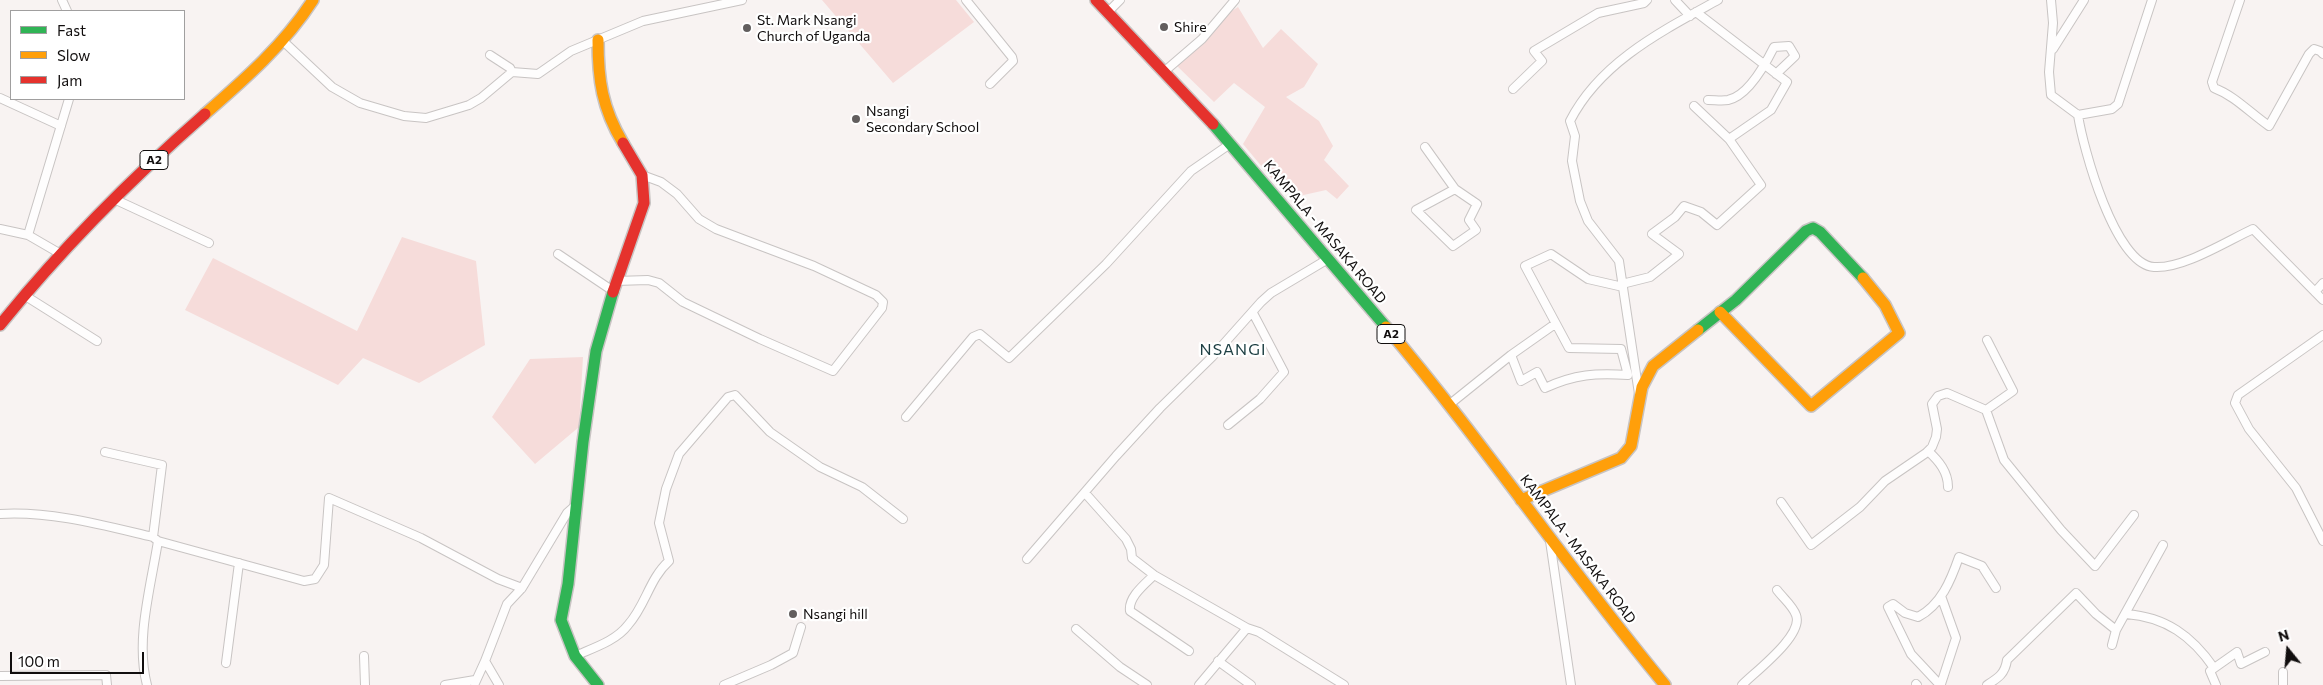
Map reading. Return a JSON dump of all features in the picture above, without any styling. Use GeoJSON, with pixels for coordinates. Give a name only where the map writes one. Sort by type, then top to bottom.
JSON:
{"type":"FeatureCollection","features":[{"type":"Feature","properties":{"kind":"street","name":"A2"},"geometry":{"type":"LineString","coordinates":[[0,326],[59,253],[283,41],[313,0]]}},
{"type":"Feature","properties":{"kind":"street"},"geometry":{"type":"LineString","coordinates":[[283,41],[332,87],[360,104],[404,116],[426,118],[469,105],[481,98],[512,72],[538,74],[571,51],[659,16],[737,0]]}},
{"type":"Feature","properties":{"kind":"street"},"geometry":{"type":"LineString","coordinates":[[966,0],[1012,57],[1013,61],[1006,70],[990,84]]}},
{"type":"Feature","properties":{"kind":"street","name":"KAMPALA - MASAKA ROAD"},"geometry":{"type":"LineString","coordinates":[[1096,0],[1166,70],[1450,404],[1550,539],[1636,651],[1665,685]]}},
{"type":"Feature","properties":{"kind":"street"},"geometry":{"type":"LineString","coordinates":[[1107,12],[1120,0]]}},
{"type":"Feature","properties":{"kind":"street"},"geometry":{"type":"LineString","coordinates":[[1166,70],[1202,39],[1234,0]]}},
{"type":"Feature","properties":{"kind":"street"},"geometry":{"type":"LineString","coordinates":[[1513,89],[1542,61],[1534,51],[1598,13],[1644,3],[1647,0]]}},
{"type":"Feature","properties":{"kind":"street"},"geometry":{"type":"LineString","coordinates":[[1675,0],[1791,83],[1771,110],[1729,139]]}},
{"type":"Feature","properties":{"kind":"street"},"geometry":{"type":"LineString","coordinates":[[1639,398],[1619,261],[1588,221],[1580,201],[1572,161],[1575,136],[1570,121],[1580,100],[1602,74],[1664,30],[1718,0]]}},
{"type":"Feature","properties":{"kind":"street"},"geometry":{"type":"LineString","coordinates":[[2051,0],[2053,49],[2050,72],[2051,95],[2078,115],[2088,162],[2112,221],[2122,241],[2136,260],[2153,267],[2172,265],[2253,229],[2323,300]]}},
{"type":"Feature","properties":{"kind":"street"},"geometry":{"type":"LineString","coordinates":[[2053,49],[2084,0]]}},
{"type":"Feature","properties":{"kind":"street"},"geometry":{"type":"LineString","coordinates":[[2078,115],[2112,109],[2118,104],[2152,0]]}},
{"type":"Feature","properties":{"kind":"street"},"geometry":{"type":"LineString","coordinates":[[2240,0],[2212,82],[2214,88],[2230,94],[2243,108],[2269,126],[2309,54],[2314,49],[2323,54]]}},
{"type":"Feature","properties":{"kind":"street"},"geometry":{"type":"LineString","coordinates":[[598,40],[598,73],[603,102],[614,128],[642,175],[644,203],[615,286],[596,350],[568,584],[561,620],[575,656],[598,685]]}},
{"type":"Feature","properties":{"kind":"street"},"geometry":{"type":"LineString","coordinates":[[1708,100],[1730,100],[1741,92],[1765,65],[1774,47],[1789,46],[1795,56],[1776,74]]}},
{"type":"Feature","properties":{"kind":"street"},"geometry":{"type":"LineString","coordinates":[[490,55],[510,68],[512,72]]}},
{"type":"Feature","properties":{"kind":"street"},"geometry":{"type":"LineString","coordinates":[[0,98],[61,126]]}},
{"type":"Feature","properties":{"kind":"street"},"geometry":{"type":"LineString","coordinates":[[28,235],[69,100]]}},
{"type":"Feature","properties":{"kind":"street"},"geometry":{"type":"LineString","coordinates":[[1511,356],[1521,382],[1537,372],[1545,388],[1567,378],[1577,376],[1597,373],[1628,375],[1621,349],[1569,348],[1526,266],[1551,254],[1588,279],[1623,285],[1650,276],[1679,254],[1652,234],[1675,217],[1684,206],[1702,212],[1716,225],[1761,185],[1729,139],[1694,106]]}},
{"type":"Feature","properties":{"kind":"street"},"geometry":{"type":"LineString","coordinates":[[906,417],[973,337],[980,334],[1009,358],[1106,264],[1191,171],[1230,144]]}},
{"type":"Feature","properties":{"kind":"street"},"geometry":{"type":"LineString","coordinates":[[1425,147],[1455,189],[1477,204],[1469,220],[1476,230],[1452,246],[1416,210],[1455,189]]}},
{"type":"Feature","properties":{"kind":"street"},"geometry":{"type":"LineString","coordinates":[[558,254],[615,286],[648,280],[659,283],[683,302],[760,339],[833,370],[882,308],[883,302],[876,295],[822,270],[716,229],[699,219],[677,194],[661,182],[642,175]]}},
{"type":"Feature","properties":{"kind":"street"},"geometry":{"type":"LineString","coordinates":[[114,199],[209,242]]}},
{"type":"Feature","properties":{"kind":"street"},"geometry":{"type":"LineString","coordinates":[[1521,500],[1621,458],[1631,446],[1636,426],[1639,398],[1648,373],[1653,366],[1720,312],[1736,300],[1806,231],[1813,228],[1820,232],[1867,282],[1896,324],[1899,333],[1811,406],[1720,312]]}},
{"type":"Feature","properties":{"kind":"street"},"geometry":{"type":"LineString","coordinates":[[0,229],[28,235],[59,253]]}},
{"type":"Feature","properties":{"kind":"street"},"geometry":{"type":"LineString","coordinates":[[1027,559],[1160,408],[1212,357],[1254,313],[1271,292],[1328,259]]}},
{"type":"Feature","properties":{"kind":"street"},"geometry":{"type":"LineString","coordinates":[[2314,292],[2323,282]]}},
{"type":"Feature","properties":{"kind":"street"},"geometry":{"type":"LineString","coordinates":[[24,294],[97,341]]}},
{"type":"Feature","properties":{"kind":"street"},"geometry":{"type":"LineString","coordinates":[[1228,424],[1260,399],[1284,372],[1254,313]]}},
{"type":"Feature","properties":{"kind":"street"},"geometry":{"type":"LineString","coordinates":[[1450,404],[1555,324]]}},
{"type":"Feature","properties":{"kind":"street"},"geometry":{"type":"LineString","coordinates":[[2323,335],[2238,395],[2235,403],[2249,429],[2296,488],[2323,541]]}},
{"type":"Feature","properties":{"kind":"street"},"geometry":{"type":"LineString","coordinates":[[1986,410],[2013,391],[1987,340]]}},
{"type":"Feature","properties":{"kind":"street"},"geometry":{"type":"LineString","coordinates":[[1782,502],[1811,545],[1860,507],[1885,481],[1928,451],[1936,438],[1932,404],[1938,396],[1947,393],[1986,410],[2004,460],[2061,530],[2095,566],[2134,516]]}},
{"type":"Feature","properties":{"kind":"street"},"geometry":{"type":"LineString","coordinates":[[575,656],[610,640],[628,626],[642,606],[658,571],[669,561],[659,523],[669,480],[679,454],[728,397],[735,395],[770,432],[820,467],[862,487],[903,519]]}},
{"type":"Feature","properties":{"kind":"street"},"geometry":{"type":"LineString","coordinates":[[1928,451],[1937,459],[1948,477],[1948,487]]}},
{"type":"Feature","properties":{"kind":"street"},"geometry":{"type":"LineString","coordinates":[[106,452],[162,465],[144,630],[144,673],[147,685]]}},
{"type":"Feature","properties":{"kind":"street"},"geometry":{"type":"LineString","coordinates":[[1085,493],[1130,544],[1132,558],[1154,575],[1247,628],[1259,632],[1344,685]]}},
{"type":"Feature","properties":{"kind":"street"},"geometry":{"type":"LineString","coordinates":[[0,514],[22,513],[79,519],[155,539],[265,572],[304,581],[315,579],[324,565],[329,498],[421,538],[498,580],[522,588]]}},
{"type":"Feature","properties":{"kind":"street"},"geometry":{"type":"LineString","coordinates":[[445,685],[475,682],[485,662],[507,604],[522,588],[567,513],[576,505]]}},
{"type":"Feature","properties":{"kind":"street"},"geometry":{"type":"LineString","coordinates":[[1550,539],[1571,685]]}},
{"type":"Feature","properties":{"kind":"street"},"geometry":{"type":"LineString","coordinates":[[2112,645],[2116,630],[2163,545]]}},
{"type":"Feature","properties":{"kind":"street"},"geometry":{"type":"LineString","coordinates":[[1941,596],[1956,638],[1941,684],[1911,654],[1888,608],[1893,604],[1904,613],[1918,617],[1928,612],[1950,584],[1959,556],[1982,566],[1996,588]]}},
{"type":"Feature","properties":{"kind":"street"},"geometry":{"type":"LineString","coordinates":[[226,663],[239,563]]}},
{"type":"Feature","properties":{"kind":"street"},"geometry":{"type":"LineString","coordinates":[[1154,575],[1134,597],[1130,611],[1188,651]]}},
{"type":"Feature","properties":{"kind":"street"},"geometry":{"type":"LineString","coordinates":[[1742,685],[1792,636],[1798,624],[1796,614],[1778,590]]}},
{"type":"Feature","properties":{"kind":"street"},"geometry":{"type":"LineString","coordinates":[[1987,685],[2000,677],[2006,670],[2007,660],[2076,593],[2096,614],[2116,630]]}},
{"type":"Feature","properties":{"kind":"street"},"geometry":{"type":"LineString","coordinates":[[2126,614],[2153,618],[2188,637],[2214,668]]}},
{"type":"Feature","properties":{"kind":"street"},"geometry":{"type":"LineString","coordinates":[[724,685],[771,665],[793,653],[801,627]]}},
{"type":"Feature","properties":{"kind":"street"},"geometry":{"type":"LineString","coordinates":[[1199,685],[1208,677],[1218,661],[1247,628]]}},
{"type":"Feature","properties":{"kind":"street"},"geometry":{"type":"LineString","coordinates":[[1076,629],[1120,667],[1147,685]]}},
{"type":"Feature","properties":{"kind":"street"},"geometry":{"type":"LineString","coordinates":[[2216,685],[2210,671],[2237,652],[2241,664],[2265,652]]}},
{"type":"Feature","properties":{"kind":"street"},"geometry":{"type":"LineString","coordinates":[[364,656],[366,685]]}},
{"type":"Feature","properties":{"kind":"street"},"geometry":{"type":"LineString","coordinates":[[1218,661],[1252,685]]}},
{"type":"Feature","properties":{"kind":"street"},"geometry":{"type":"LineString","coordinates":[[485,662],[499,685]]}},
{"type":"Feature","properties":{"kind":"street"},"geometry":{"type":"LineString","coordinates":[[2282,672],[2284,685]]}},
{"type":"Feature","properties":{"kind":"street"},"geometry":{"type":"LineString","coordinates":[[0,676],[106,675],[107,685]]}},
{"type":"Feature","properties":{"kind":"shaded area"},"geometry":{"type":"Polygon","coordinates":[[[822,0],[956,0],[974,22],[893,83],[822,0]]]}},
{"type":"Feature","properties":{"kind":"shaded area"},"geometry":{"type":"Polygon","coordinates":[[[1238,7],[1263,48],[1281,29],[1318,64],[1304,87],[1286,97],[1319,121],[1333,146],[1324,160],[1349,186],[1337,199],[1326,190],[1299,196],[1273,180],[1243,144],[1265,107],[1234,83],[1214,102],[1175,64],[1213,23],[1238,7]]]}},
{"type":"Feature","properties":{"kind":"shaded area"},"geometry":{"type":"Polygon","coordinates":[[[402,237],[476,261],[485,345],[419,383],[363,358],[338,385],[185,310],[213,258],[357,331],[402,237]]]}},
{"type":"Feature","properties":{"kind":"shaded area"},"geometry":{"type":"Polygon","coordinates":[[[583,357],[579,427],[535,464],[492,417],[530,359],[583,357]]]}},
{"type":"Feature","properties":{"kind":"traffic: fast"},"geometry":{"type":"LineString","coordinates":[[1213,124],[1386,327]]}},
{"type":"Feature","properties":{"kind":"traffic: fast"},"geometry":{"type":"LineString","coordinates":[[1698,330],[1736,300],[1806,231],[1813,228],[1820,232],[1863,278]]}},
{"type":"Feature","properties":{"kind":"traffic: fast"},"geometry":{"type":"LineString","coordinates":[[598,685],[575,656],[561,620],[568,584],[583,442],[596,351],[613,292]]}},
{"type":"Feature","properties":{"kind":"traffic: slow"},"geometry":{"type":"LineString","coordinates":[[205,114],[277,47],[313,0]]}},
{"type":"Feature","properties":{"kind":"traffic: slow"},"geometry":{"type":"LineString","coordinates":[[598,40],[600,81],[606,106],[623,143]]}},
{"type":"Feature","properties":{"kind":"traffic: slow"},"geometry":{"type":"LineString","coordinates":[[1720,312],[1811,406],[1899,333],[1885,305],[1863,278]]}},
{"type":"Feature","properties":{"kind":"traffic: slow"},"geometry":{"type":"LineString","coordinates":[[1386,327],[1457,415],[1594,596],[1665,685]]}},
{"type":"Feature","properties":{"kind":"traffic: slow"},"geometry":{"type":"LineString","coordinates":[[1521,500],[1621,458],[1631,446],[1642,387],[1653,366],[1698,330]]}},
{"type":"Feature","properties":{"kind":"traffic: jam"},"geometry":{"type":"LineString","coordinates":[[1096,0],[1213,124]]}},
{"type":"Feature","properties":{"kind":"traffic: jam"},"geometry":{"type":"LineString","coordinates":[[0,325],[98,215],[205,114]]}},
{"type":"Feature","properties":{"kind":"traffic: jam"},"geometry":{"type":"LineString","coordinates":[[613,292],[644,203],[642,175],[623,143]]}},
{"type":"Feature","properties":{"kind":"place","name":"Shire"},"geometry":{"type":"Point","coordinates":[1164,27]}},
{"type":"Feature","properties":{"kind":"place","name":"St. Mark Nsangi Church of Uganda"},"geometry":{"type":"Point","coordinates":[747,28]}},
{"type":"Feature","properties":{"kind":"place","name":"Nsangi Secondary School"},"geometry":{"type":"Point","coordinates":[856,119]}},
{"type":"Feature","properties":{"kind":"place","name":"Nsangi hill"},"geometry":{"type":"Point","coordinates":[793,614]}},
{"type":"Feature","properties":{"kind":"district","name":"NSANGI"},"geometry":{"type":"Point","coordinates":[1233,350]}}]}
